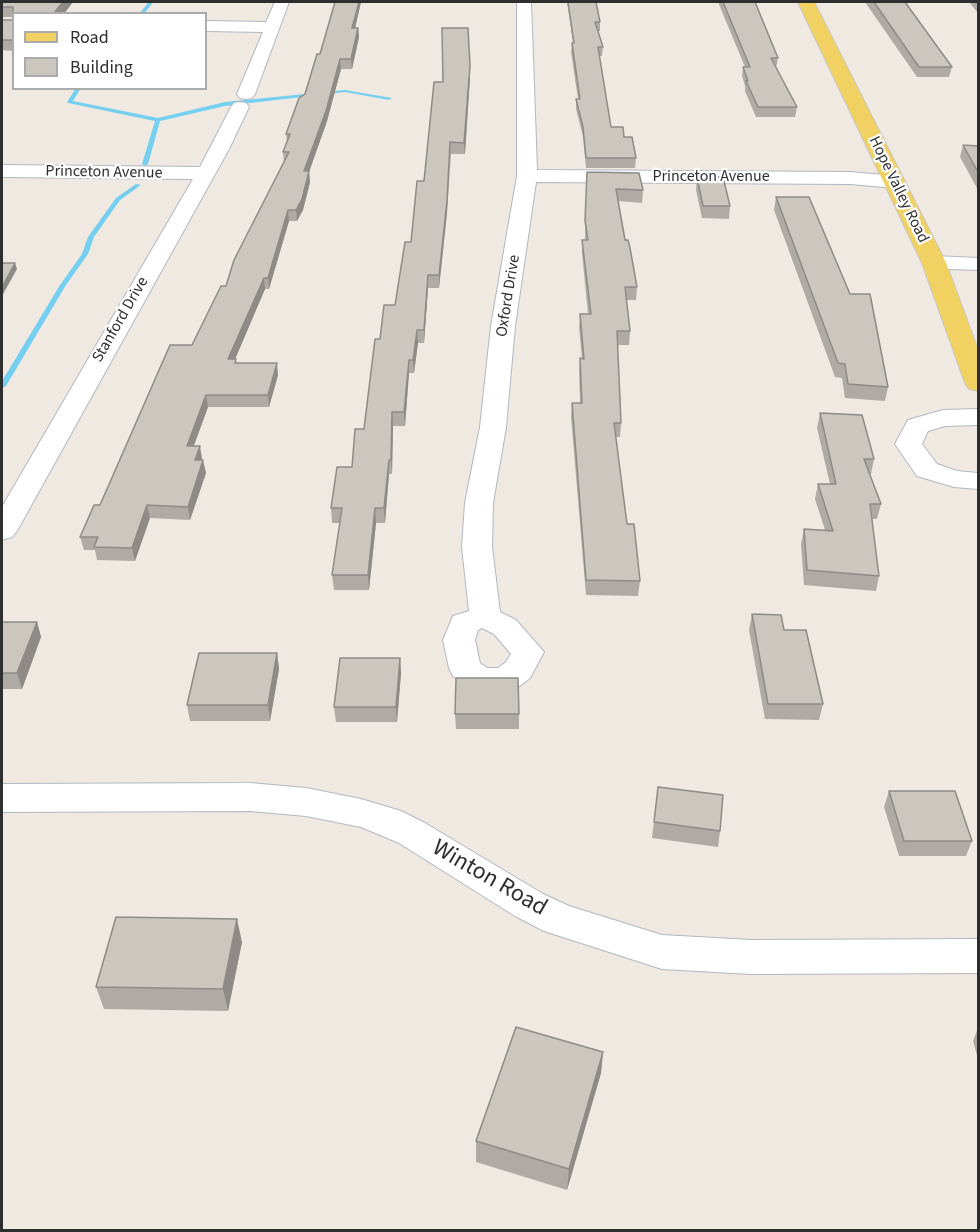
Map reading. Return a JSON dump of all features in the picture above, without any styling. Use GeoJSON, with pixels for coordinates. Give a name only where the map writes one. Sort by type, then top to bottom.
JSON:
{"type":"FeatureCollection","features":[{"type":"Feature","properties":{"kind":"main road","name":"Hope Valley Road"},"geometry":{"type":"LineString","coordinates":[[806,2],[934,263],[978,383]]}},
{"type":"Feature","properties":{"kind":"street","name":"Stanford Drive"},"geometry":{"type":"LineString","coordinates":[[2,531],[206,173],[243,100],[282,2]]}},
{"type":"Feature","properties":{"kind":"street","name":"Oxford Drive"},"geometry":{"type":"LineString","coordinates":[[483,604],[477,548],[479,503],[493,427],[503,326],[524,204],[526,176],[524,2]]}},
{"type":"Feature","properties":{"kind":"street"},"geometry":{"type":"LineString","coordinates":[[207,26],[272,27]]}},
{"type":"Feature","properties":{"kind":"street","name":"Princeton Avenue"},"geometry":{"type":"LineString","coordinates":[[2,171],[206,173]]}},
{"type":"Feature","properties":{"kind":"street","name":"Princeton Avenue"},"geometry":{"type":"LineString","coordinates":[[526,176],[850,178],[896,182]]}},
{"type":"Feature","properties":{"kind":"street"},"geometry":{"type":"LineString","coordinates":[[934,263],[978,264]]}},
{"type":"Feature","properties":{"kind":"street"},"geometry":{"type":"LineString","coordinates":[[978,417],[943,418],[917,426],[908,444],[927,470],[954,479],[978,481]]}},
{"type":"Feature","properties":{"kind":"street","name":"Winton Road"},"geometry":{"type":"LineString","coordinates":[[2,798],[250,797],[306,802],[361,813],[388,821],[412,833],[529,905],[548,914],[662,952],[751,957],[978,956]]}},
{"type":"Feature","properties":{"kind":"building"},"geometry":{"type":"Polygon","coordinates":[[[2,2],[63,2],[55,12],[13,12],[13,7],[2,7],[2,2]]]}},
{"type":"Feature","properties":{"kind":"building"},"geometry":{"type":"Polygon","coordinates":[[[335,2],[359,2],[352,28],[358,28],[351,59],[340,59],[326,111],[304,171],[309,171],[302,199],[296,210],[288,210],[268,278],[264,278],[228,359],[236,359],[235,363],[277,363],[268,395],[206,395],[187,446],[200,446],[195,460],[203,460],[188,507],[147,505],[132,548],[94,547],[98,537],[80,537],[94,505],[100,505],[170,345],[192,345],[221,286],[226,286],[234,260],[289,152],[283,152],[290,134],[286,134],[299,98],[305,94],[317,54],[320,54],[335,2]]]}},
{"type":"Feature","properties":{"kind":"building"},"geometry":{"type":"Polygon","coordinates":[[[568,2],[596,2],[600,22],[595,22],[603,47],[598,47],[611,127],[623,127],[624,137],[632,137],[636,158],[586,158],[583,127],[576,99],[580,99],[568,2]]]}},
{"type":"Feature","properties":{"kind":"building"},"geometry":{"type":"Polygon","coordinates":[[[723,2],[755,2],[778,58],[771,58],[797,107],[758,107],[746,81],[748,81],[743,67],[750,67],[723,2]]]}},
{"type":"Feature","properties":{"kind":"building"},"geometry":{"type":"Polygon","coordinates":[[[874,2],[905,2],[952,67],[919,67],[874,2]]]}},
{"type":"Feature","properties":{"kind":"building"},"geometry":{"type":"Polygon","coordinates":[[[2,20],[12,20],[12,40],[2,40],[2,20]]]}},
{"type":"Feature","properties":{"kind":"building"},"geometry":{"type":"Polygon","coordinates":[[[442,28],[468,28],[470,66],[464,143],[450,142],[447,201],[439,275],[428,275],[424,330],[417,330],[413,360],[409,360],[404,412],[392,412],[391,460],[389,460],[384,508],[375,508],[368,575],[332,575],[342,508],[331,508],[337,467],[352,467],[355,429],[364,429],[375,339],[380,339],[384,305],[395,305],[405,242],[411,242],[417,181],[424,181],[434,82],[443,82],[442,28]]]}},
{"type":"Feature","properties":{"kind":"building"},"geometry":{"type":"Polygon","coordinates":[[[963,145],[978,146],[978,172],[963,145]]]}},
{"type":"Feature","properties":{"kind":"building"},"geometry":{"type":"Polygon","coordinates":[[[587,172],[639,173],[643,190],[616,189],[625,240],[628,240],[637,287],[625,287],[630,331],[617,331],[621,423],[614,423],[627,524],[634,524],[640,581],[586,580],[572,403],[582,403],[580,358],[584,359],[580,314],[591,314],[582,240],[588,240],[585,221],[587,172]]]}},
{"type":"Feature","properties":{"kind":"building"},"geometry":{"type":"Polygon","coordinates":[[[697,177],[723,177],[730,206],[703,206],[697,177]]]}},
{"type":"Feature","properties":{"kind":"building"},"geometry":{"type":"Polygon","coordinates":[[[776,197],[809,197],[850,294],[870,294],[888,387],[848,384],[845,364],[838,363],[776,197]]]}},
{"type":"Feature","properties":{"kind":"building"},"geometry":{"type":"Polygon","coordinates":[[[2,263],[15,263],[2,287],[2,263]]]}},
{"type":"Feature","properties":{"kind":"building"},"geometry":{"type":"Polygon","coordinates":[[[820,413],[862,415],[874,459],[864,459],[881,504],[870,504],[879,576],[807,570],[804,529],[833,531],[818,484],[836,484],[820,413]]]}},
{"type":"Feature","properties":{"kind":"building"},"geometry":{"type":"Polygon","coordinates":[[[752,614],[781,615],[784,630],[806,630],[823,704],[768,704],[752,614]]]}},
{"type":"Feature","properties":{"kind":"building"},"geometry":{"type":"Polygon","coordinates":[[[2,622],[37,622],[17,673],[2,673],[2,622]]]}},
{"type":"Feature","properties":{"kind":"building"},"geometry":{"type":"Polygon","coordinates":[[[199,653],[277,653],[268,705],[187,705],[199,653]]]}},
{"type":"Feature","properties":{"kind":"building"},"geometry":{"type":"Polygon","coordinates":[[[340,658],[400,658],[396,707],[334,707],[340,658]]]}},
{"type":"Feature","properties":{"kind":"building"},"geometry":{"type":"Polygon","coordinates":[[[456,678],[518,678],[519,714],[455,714],[456,678]]]}},
{"type":"Feature","properties":{"kind":"building"},"geometry":{"type":"Polygon","coordinates":[[[658,787],[723,795],[720,831],[654,822],[658,787]]]}},
{"type":"Feature","properties":{"kind":"building"},"geometry":{"type":"Polygon","coordinates":[[[889,791],[955,791],[972,841],[904,841],[889,791]]]}},
{"type":"Feature","properties":{"kind":"building"},"geometry":{"type":"Polygon","coordinates":[[[116,917],[237,919],[223,989],[96,987],[116,917]]]}},
{"type":"Feature","properties":{"kind":"building"},"geometry":{"type":"Polygon","coordinates":[[[516,1027],[603,1052],[569,1169],[476,1141],[516,1027]]]}},
{"type":"Feature","properties":{"kind":"waterway"},"geometry":{"type":"LineString","coordinates":[[143,12],[151,2]]}},
{"type":"Feature","properties":{"kind":"waterway"},"geometry":{"type":"LineString","coordinates":[[78,90],[70,102],[158,120]]}},
{"type":"Feature","properties":{"kind":"waterway"},"geometry":{"type":"LineString","coordinates":[[158,120],[225,104],[345,91],[389,98]]}},
{"type":"Feature","properties":{"kind":"waterway"},"geometry":{"type":"LineString","coordinates":[[145,164],[158,120]]}},
{"type":"Feature","properties":{"kind":"waterway"},"geometry":{"type":"LineString","coordinates":[[2,386],[63,285],[85,254],[91,237],[118,199],[138,185]]}}]}
